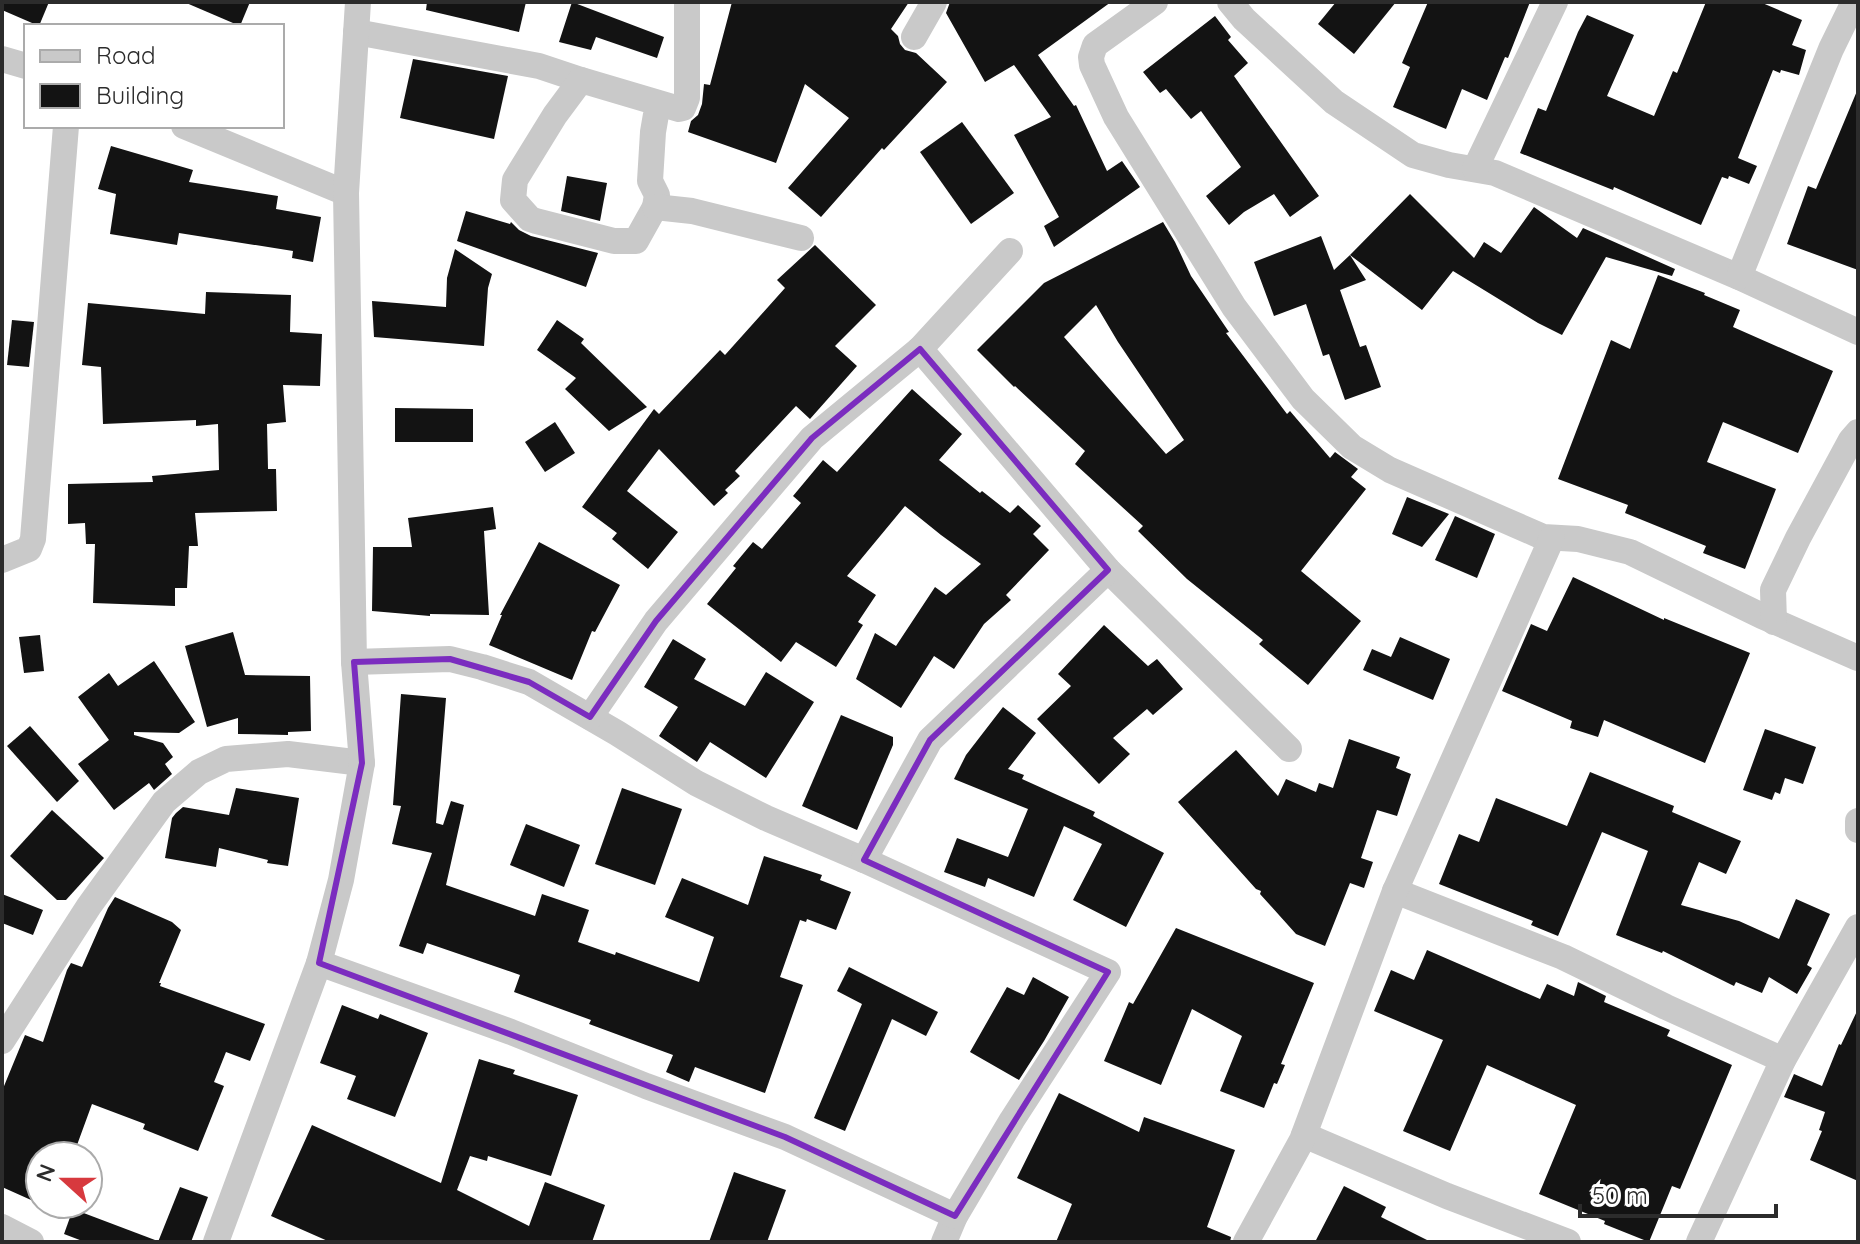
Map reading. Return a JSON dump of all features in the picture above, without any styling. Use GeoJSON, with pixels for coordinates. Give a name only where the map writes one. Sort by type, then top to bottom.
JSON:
{"type":"FeatureCollection","features":[{"type":"Feature","properties":{"kind":"street"},"geometry":{"type":"LineString","coordinates":[[217,1242],[319,963],[341,880],[362,763],[354,662],[346,193],[358,2]]}},
{"type":"Feature","properties":{"kind":"street"},"geometry":{"type":"LineString","coordinates":[[356,32],[539,66],[679,109],[683,108],[687,98],[687,2]]}},
{"type":"Feature","properties":{"kind":"street"},"geometry":{"type":"LineString","coordinates":[[914,37],[934,2]]}},
{"type":"Feature","properties":{"kind":"street"},"geometry":{"type":"LineString","coordinates":[[1155,2],[1095,45],[1092,65],[1116,117],[1243,319],[1303,399],[1352,447],[1390,470],[1543,537],[1578,539],[1630,552],[1774,622],[1858,658]]}},
{"type":"Feature","properties":{"kind":"street"},"geometry":{"type":"LineString","coordinates":[[1230,2],[1244,19],[1334,102],[1413,155],[1495,173],[1739,277],[1858,332]]}},
{"type":"Feature","properties":{"kind":"street"},"geometry":{"type":"LineString","coordinates":[[1475,169],[1555,2]]}},
{"type":"Feature","properties":{"kind":"street"},"geometry":{"type":"LineString","coordinates":[[1739,277],[1831,49],[1854,2]]}},
{"type":"Feature","properties":{"kind":"street"},"geometry":{"type":"LineString","coordinates":[[2,59],[24,65]]}},
{"type":"Feature","properties":{"kind":"street"},"geometry":{"type":"LineString","coordinates":[[581,80],[555,115],[515,180],[513,200],[530,219],[614,241],[636,241],[655,207],[657,195],[650,181],[658,103]]}},
{"type":"Feature","properties":{"kind":"street"},"geometry":{"type":"LineString","coordinates":[[2,560],[29,549],[33,539],[66,128]]}},
{"type":"Feature","properties":{"kind":"street"},"geometry":{"type":"LineString","coordinates":[[189,128],[346,193]]}},
{"type":"Feature","properties":{"kind":"street"},"geometry":{"type":"LineString","coordinates":[[655,207],[692,211],[801,238]]}},
{"type":"Feature","properties":{"kind":"street"},"geometry":{"type":"LineString","coordinates":[[590,717],[656,621],[812,438],[920,349],[1010,251]]}},
{"type":"Feature","properties":{"kind":"street"},"geometry":{"type":"LineString","coordinates":[[920,349],[1108,570],[1289,749]]}},
{"type":"Feature","properties":{"kind":"street"},"geometry":{"type":"LineString","coordinates":[[1774,622],[1773,590],[1798,538],[1858,432]]}},
{"type":"Feature","properties":{"kind":"street"},"geometry":{"type":"LineString","coordinates":[[1246,1242],[1304,1135],[1395,891],[1552,538]]}},
{"type":"Feature","properties":{"kind":"street"},"geometry":{"type":"LineString","coordinates":[[864,860],[930,740],[1108,570]]}},
{"type":"Feature","properties":{"kind":"street"},"geometry":{"type":"LineString","coordinates":[[354,662],[450,659],[529,682],[696,783],[766,818],[1108,972],[1012,1120],[955,1216],[944,1242]]}},
{"type":"Feature","properties":{"kind":"street"},"geometry":{"type":"LineString","coordinates":[[2,1041],[89,906],[164,802],[199,772],[226,759],[288,754],[362,763]]}},
{"type":"Feature","properties":{"kind":"street"},"geometry":{"type":"LineString","coordinates":[[1858,821],[1858,830]]}},
{"type":"Feature","properties":{"kind":"street"},"geometry":{"type":"LineString","coordinates":[[1395,891],[1563,957],[1783,1060]]}},
{"type":"Feature","properties":{"kind":"street"},"geometry":{"type":"LineString","coordinates":[[1699,1242],[1783,1060],[1858,927]]}},
{"type":"Feature","properties":{"kind":"street"},"geometry":{"type":"LineString","coordinates":[[319,963],[511,1032],[785,1137],[955,1216]]}},
{"type":"Feature","properties":{"kind":"street"},"geometry":{"type":"LineString","coordinates":[[1304,1135],[1447,1196],[1568,1242]]}},
{"type":"Feature","properties":{"kind":"street"},"geometry":{"type":"LineString","coordinates":[[2,1227],[31,1242]]}},
{"type":"Feature","properties":{"kind":"highlighted area"},"geometry":{"type":"Polygon","coordinates":[[[920,349],[1108,570],[930,740],[864,860],[1108,972],[955,1216],[785,1137],[319,963],[362,763],[354,662],[450,659],[529,682],[590,717],[656,621],[812,438],[920,349]]]}},
{"type":"Feature","properties":{"kind":"building"},"geometry":{"type":"Polygon","coordinates":[[[2,2],[49,2],[40,24],[2,10],[2,2]]]}},
{"type":"Feature","properties":{"kind":"building"},"geometry":{"type":"Polygon","coordinates":[[[184,2],[250,2],[241,24],[184,2]]]}},
{"type":"Feature","properties":{"kind":"building"},"geometry":{"type":"Polygon","coordinates":[[[427,2],[526,2],[519,32],[426,10],[427,2]]]}},
{"type":"Feature","properties":{"kind":"building"},"geometry":{"type":"Polygon","coordinates":[[[572,2],[664,37],[657,58],[596,37],[591,50],[559,42],[572,2]]]}},
{"type":"Feature","properties":{"kind":"building"},"geometry":{"type":"Polygon","coordinates":[[[732,2],[909,2],[891,29],[905,50],[916,53],[947,82],[884,150],[882,148],[821,217],[788,188],[849,118],[805,84],[776,163],[688,132],[702,104],[704,84],[710,85],[732,2]]]}},
{"type":"Feature","properties":{"kind":"building"},"geometry":{"type":"Polygon","coordinates":[[[950,2],[1111,2],[1038,55],[1076,105],[1107,171],[1122,161],[1140,187],[1054,247],[1044,226],[1059,217],[1014,135],[1051,117],[1014,65],[985,82],[946,13],[950,2]]]}},
{"type":"Feature","properties":{"kind":"building"},"geometry":{"type":"Polygon","coordinates":[[[1336,2],[1396,2],[1354,54],[1318,24],[1336,2]]]}},
{"type":"Feature","properties":{"kind":"building"},"geometry":{"type":"Polygon","coordinates":[[[1428,2],[1530,2],[1487,100],[1462,89],[1446,129],[1393,107],[1410,67],[1402,63],[1428,2]]]}},
{"type":"Feature","properties":{"kind":"building"},"geometry":{"type":"Polygon","coordinates":[[[1706,2],[1760,2],[1802,20],[1792,45],[1806,50],[1799,75],[1773,70],[1738,158],[1757,166],[1749,184],[1729,176],[1728,179],[1722,177],[1701,225],[1614,187],[1613,190],[1520,153],[1538,108],[1546,111],[1587,15],[1634,35],[1607,96],[1654,116],[1673,71],[1677,73],[1706,2]]]}},
{"type":"Feature","properties":{"kind":"building"},"geometry":{"type":"Polygon","coordinates":[[[1215,16],[1231,37],[1228,40],[1248,63],[1234,76],[1319,196],[1290,217],[1274,194],[1229,225],[1206,196],[1241,167],[1201,111],[1191,119],[1166,89],[1160,93],[1143,72],[1215,16]]]}},
{"type":"Feature","properties":{"kind":"building"},"geometry":{"type":"Polygon","coordinates":[[[413,59],[508,76],[494,139],[400,118],[413,59]]]}},
{"type":"Feature","properties":{"kind":"building"},"geometry":{"type":"Polygon","coordinates":[[[1857,91],[1858,270],[1787,244],[1808,186],[1816,189],[1857,91]]]}},
{"type":"Feature","properties":{"kind":"building"},"geometry":{"type":"Polygon","coordinates":[[[962,122],[1014,193],[971,224],[920,152],[962,122]]]}},
{"type":"Feature","properties":{"kind":"building"},"geometry":{"type":"Polygon","coordinates":[[[111,146],[193,170],[189,182],[278,196],[276,209],[321,217],[313,262],[292,258],[293,251],[179,233],[177,245],[110,234],[116,194],[98,189],[111,146]]]}},
{"type":"Feature","properties":{"kind":"building"},"geometry":{"type":"Polygon","coordinates":[[[567,176],[607,183],[600,221],[561,211],[567,176]]]}},
{"type":"Feature","properties":{"kind":"building"},"geometry":{"type":"Polygon","coordinates":[[[1410,194],[1474,258],[1484,242],[1501,253],[1534,207],[1577,238],[1583,228],[1675,269],[1672,276],[1606,257],[1562,335],[1453,271],[1422,310],[1350,255],[1410,194]]]}},
{"type":"Feature","properties":{"kind":"building"},"geometry":{"type":"Polygon","coordinates":[[[466,211],[511,222],[531,236],[598,253],[586,287],[457,241],[466,211]]]}},
{"type":"Feature","properties":{"kind":"building"},"geometry":{"type":"Polygon","coordinates":[[[1163,222],[1191,276],[1229,332],[1226,333],[1287,414],[1290,411],[1330,458],[1335,452],[1358,469],[1351,477],[1366,489],[1301,571],[1361,621],[1308,685],[1259,644],[1263,640],[1187,579],[1138,531],[1143,526],[1075,464],[1085,451],[977,350],[1044,283],[1163,222]],[[1096,305],[1064,337],[1166,454],[1184,440],[1096,305]]]}},
{"type":"Feature","properties":{"kind":"building"},"geometry":{"type":"Polygon","coordinates":[[[1321,236],[1334,270],[1350,255],[1366,280],[1340,290],[1360,347],[1366,345],[1381,387],[1345,400],[1329,354],[1323,356],[1306,304],[1274,316],[1254,262],[1321,236]]]}},
{"type":"Feature","properties":{"kind":"building"},"geometry":{"type":"Polygon","coordinates":[[[815,245],[876,305],[835,346],[857,366],[810,419],[796,406],[735,471],[740,476],[714,506],[659,449],[627,491],[678,532],[648,569],[612,539],[617,533],[582,507],[654,409],[659,414],[720,350],[725,355],[785,288],[777,280],[815,245]]]}},
{"type":"Feature","properties":{"kind":"building"},"geometry":{"type":"Polygon","coordinates":[[[455,249],[492,274],[488,288],[484,346],[374,337],[372,301],[446,307],[447,278],[455,249]]]}},
{"type":"Feature","properties":{"kind":"building"},"geometry":{"type":"Polygon","coordinates":[[[1658,275],[1740,310],[1733,327],[1833,371],[1798,453],[1723,422],[1707,462],[1776,489],[1745,569],[1703,553],[1706,546],[1625,513],[1628,505],[1558,479],[1611,340],[1630,349],[1658,275]]]}},
{"type":"Feature","properties":{"kind":"building"},"geometry":{"type":"Polygon","coordinates":[[[206,292],[291,295],[290,332],[322,334],[320,386],[283,385],[286,422],[267,424],[268,469],[276,469],[277,511],[195,513],[198,546],[189,546],[187,588],[175,588],[175,606],[93,603],[95,544],[86,544],[85,523],[68,524],[68,484],[153,482],[152,476],[219,470],[218,424],[196,426],[196,420],[103,424],[101,367],[82,365],[88,303],[205,314],[206,292]]]}},
{"type":"Feature","properties":{"kind":"building"},"geometry":{"type":"Polygon","coordinates":[[[12,320],[34,322],[29,367],[7,365],[12,320]]]}},
{"type":"Feature","properties":{"kind":"building"},"geometry":{"type":"Polygon","coordinates":[[[557,320],[584,339],[581,343],[647,407],[609,431],[565,389],[576,378],[537,350],[557,320]]]}},
{"type":"Feature","properties":{"kind":"building"},"geometry":{"type":"Polygon","coordinates":[[[912,389],[962,434],[939,460],[1010,513],[1018,505],[1041,526],[1033,534],[1049,550],[1006,595],[1011,600],[984,624],[954,669],[934,656],[901,708],[856,679],[875,633],[896,646],[935,587],[946,595],[981,564],[905,506],[847,576],[876,595],[858,622],[863,625],[836,667],[796,642],[781,662],[707,604],[753,542],[762,549],[801,503],[793,496],[823,460],[837,472],[912,389]]]}},
{"type":"Feature","properties":{"kind":"building"},"geometry":{"type":"Polygon","coordinates":[[[395,408],[473,409],[473,442],[395,442],[395,408]]]}},
{"type":"Feature","properties":{"kind":"building"},"geometry":{"type":"Polygon","coordinates":[[[555,422],[575,453],[545,472],[525,442],[555,422]]]}},
{"type":"Feature","properties":{"kind":"building"},"geometry":{"type":"Polygon","coordinates":[[[1407,497],[1449,514],[1422,547],[1392,534],[1407,497]]]}},
{"type":"Feature","properties":{"kind":"building"},"geometry":{"type":"Polygon","coordinates":[[[493,507],[496,529],[484,531],[489,615],[430,616],[372,611],[373,547],[412,547],[408,518],[493,507]]]}},
{"type":"Feature","properties":{"kind":"building"},"geometry":{"type":"Polygon","coordinates":[[[1455,516],[1495,534],[1477,578],[1435,560],[1455,516]]]}},
{"type":"Feature","properties":{"kind":"building"},"geometry":{"type":"Polygon","coordinates":[[[539,542],[620,585],[595,632],[592,631],[572,680],[489,645],[500,615],[539,542]]]}},
{"type":"Feature","properties":{"kind":"building"},"geometry":{"type":"Polygon","coordinates":[[[1573,577],[1664,620],[1750,653],[1705,763],[1604,720],[1598,737],[1570,728],[1572,721],[1502,691],[1531,624],[1547,631],[1573,577]]]}},
{"type":"Feature","properties":{"kind":"building"},"geometry":{"type":"Polygon","coordinates":[[[1104,625],[1148,666],[1157,659],[1183,689],[1153,715],[1147,709],[1113,738],[1130,754],[1099,784],[1037,719],[1071,686],[1058,674],[1104,625]]]}},
{"type":"Feature","properties":{"kind":"building"},"geometry":{"type":"Polygon","coordinates":[[[233,632],[245,675],[310,676],[311,731],[288,732],[288,735],[238,734],[238,718],[207,727],[185,646],[233,632]]]}},
{"type":"Feature","properties":{"kind":"building"},"geometry":{"type":"Polygon","coordinates":[[[40,635],[44,671],[24,673],[19,637],[40,635]]]}},
{"type":"Feature","properties":{"kind":"building"},"geometry":{"type":"Polygon","coordinates":[[[1400,637],[1450,659],[1433,700],[1363,670],[1372,649],[1391,657],[1400,637]]]}},
{"type":"Feature","properties":{"kind":"building"},"geometry":{"type":"Polygon","coordinates":[[[673,639],[706,659],[694,679],[745,706],[766,672],[814,702],[766,778],[710,742],[697,762],[659,736],[678,707],[644,687],[673,639]]]}},
{"type":"Feature","properties":{"kind":"building"},"geometry":{"type":"Polygon","coordinates":[[[154,661],[195,722],[179,733],[134,732],[134,735],[163,743],[173,757],[165,764],[172,774],[154,790],[149,783],[114,810],[78,764],[109,740],[78,697],[109,673],[118,686],[154,661]]]}},
{"type":"Feature","properties":{"kind":"building"},"geometry":{"type":"Polygon","coordinates":[[[401,694],[446,698],[436,823],[443,825],[451,801],[464,805],[446,885],[535,916],[542,894],[589,910],[578,942],[615,955],[616,952],[699,982],[714,937],[665,917],[682,878],[748,905],[764,856],[822,875],[820,880],[851,892],[836,930],[807,919],[806,922],[800,920],[780,977],[803,985],[765,1093],[695,1067],[689,1082],[666,1072],[673,1055],[514,992],[520,975],[427,943],[423,954],[399,946],[432,853],[392,844],[401,806],[393,805],[401,694]]]}},
{"type":"Feature","properties":{"kind":"building"},"geometry":{"type":"Polygon","coordinates":[[[1003,707],[1036,733],[1008,769],[1024,775],[1022,779],[1095,812],[1093,816],[1164,853],[1126,927],[1073,900],[1102,844],[1064,826],[1034,897],[988,878],[985,887],[944,872],[957,838],[1008,857],[1028,809],[954,779],[966,755],[1003,707]]]}},
{"type":"Feature","properties":{"kind":"building"},"geometry":{"type":"Polygon","coordinates":[[[841,715],[893,737],[893,745],[857,830],[802,806],[841,715]]]}},
{"type":"Feature","properties":{"kind":"building"},"geometry":{"type":"Polygon","coordinates":[[[30,726],[79,781],[57,802],[7,746],[30,726]]]}},
{"type":"Feature","properties":{"kind":"building"},"geometry":{"type":"Polygon","coordinates":[[[1765,729],[1816,747],[1803,784],[1785,778],[1780,794],[1775,792],[1772,800],[1743,790],[1765,729]]]}},
{"type":"Feature","properties":{"kind":"building"},"geometry":{"type":"Polygon","coordinates":[[[1349,739],[1400,757],[1396,768],[1411,774],[1397,816],[1377,810],[1361,858],[1373,862],[1364,888],[1350,883],[1325,946],[1296,934],[1260,894],[1261,891],[1178,802],[1236,750],[1278,796],[1286,779],[1316,792],[1319,783],[1333,788],[1349,739]]]}},
{"type":"Feature","properties":{"kind":"building"},"geometry":{"type":"Polygon","coordinates":[[[1590,772],[1674,806],[1672,812],[1741,841],[1726,874],[1699,862],[1681,905],[1739,921],[1779,939],[1796,899],[1830,914],[1807,965],[1812,968],[1797,994],[1769,977],[1762,993],[1736,982],[1734,986],[1663,951],[1616,935],[1648,851],[1602,832],[1558,936],[1531,925],[1533,921],[1439,884],[1459,834],[1479,842],[1496,798],[1567,826],[1590,772]]]}},
{"type":"Feature","properties":{"kind":"building"},"geometry":{"type":"Polygon","coordinates":[[[236,788],[299,798],[288,866],[219,848],[216,867],[165,858],[172,818],[176,813],[183,807],[229,815],[236,788]]]}},
{"type":"Feature","properties":{"kind":"building"},"geometry":{"type":"Polygon","coordinates":[[[622,788],[682,809],[655,885],[595,864],[622,788]]]}},
{"type":"Feature","properties":{"kind":"building"},"geometry":{"type":"Polygon","coordinates":[[[52,810],[104,858],[66,900],[57,900],[10,856],[52,810]]]}},
{"type":"Feature","properties":{"kind":"building"},"geometry":{"type":"Polygon","coordinates":[[[526,824],[580,845],[564,887],[510,865],[526,824]]]}},
{"type":"Feature","properties":{"kind":"building"},"geometry":{"type":"Polygon","coordinates":[[[2,894],[43,910],[33,935],[2,923],[2,894]]]}},
{"type":"Feature","properties":{"kind":"building"},"geometry":{"type":"Polygon","coordinates":[[[115,897],[172,922],[181,930],[160,986],[265,1024],[250,1061],[226,1052],[214,1082],[224,1086],[198,1151],[143,1129],[145,1124],[92,1104],[79,1140],[24,1140],[24,1197],[2,1187],[2,1091],[25,1035],[43,1042],[67,970],[71,963],[82,967],[115,897]]]}},
{"type":"Feature","properties":{"kind":"building"},"geometry":{"type":"Polygon","coordinates":[[[1176,928],[1314,983],[1281,1064],[1285,1065],[1264,1108],[1220,1091],[1242,1036],[1192,1009],[1161,1085],[1104,1061],[1129,1002],[1133,1004],[1176,928]]]}},
{"type":"Feature","properties":{"kind":"building"},"geometry":{"type":"Polygon","coordinates":[[[1427,950],[1540,999],[1547,984],[1574,996],[1578,982],[1606,996],[1604,1002],[1670,1030],[1667,1036],[1732,1065],[1680,1189],[1672,1186],[1649,1242],[1539,1194],[1576,1105],[1487,1065],[1450,1151],[1403,1131],[1443,1040],[1374,1011],[1391,970],[1414,980],[1427,950]]]}},
{"type":"Feature","properties":{"kind":"building"},"geometry":{"type":"Polygon","coordinates":[[[849,967],[938,1012],[926,1036],[892,1019],[845,1131],[814,1118],[862,1004],[837,991],[849,967]]]}},
{"type":"Feature","properties":{"kind":"building"},"geometry":{"type":"Polygon","coordinates":[[[1033,977],[1069,997],[1019,1080],[970,1052],[1007,987],[1024,995],[1033,977]]]}},
{"type":"Feature","properties":{"kind":"building"},"geometry":{"type":"Polygon","coordinates":[[[342,1005],[378,1019],[380,1014],[428,1033],[395,1117],[347,1099],[356,1076],[320,1063],[342,1005]]]}},
{"type":"Feature","properties":{"kind":"building"},"geometry":{"type":"Polygon","coordinates":[[[1858,1009],[1858,1181],[1810,1160],[1822,1131],[1819,1130],[1825,1112],[1784,1097],[1794,1074],[1822,1086],[1858,1009]]]}},
{"type":"Feature","properties":{"kind":"building"},"geometry":{"type":"Polygon","coordinates":[[[479,1059],[515,1070],[513,1074],[578,1095],[551,1176],[488,1156],[487,1161],[470,1156],[457,1190],[529,1226],[545,1182],[605,1205],[592,1242],[330,1242],[271,1216],[312,1125],[441,1183],[479,1059]]]}},
{"type":"Feature","properties":{"kind":"building"},"geometry":{"type":"Polygon","coordinates":[[[1059,1093],[1139,1132],[1144,1117],[1235,1150],[1207,1227],[1231,1237],[1230,1242],[1056,1242],[1072,1204],[1017,1178],[1059,1093]]]}},
{"type":"Feature","properties":{"kind":"building"},"geometry":{"type":"Polygon","coordinates":[[[734,1172],[786,1190],[767,1242],[709,1242],[734,1172]]]}},
{"type":"Feature","properties":{"kind":"building"},"geometry":{"type":"Polygon","coordinates":[[[1344,1186],[1386,1207],[1381,1217],[1431,1242],[1315,1242],[1344,1186]]]}},
{"type":"Feature","properties":{"kind":"building"},"geometry":{"type":"Polygon","coordinates":[[[180,1187],[208,1197],[191,1242],[158,1242],[180,1187]]]}},
{"type":"Feature","properties":{"kind":"building"},"geometry":{"type":"Polygon","coordinates":[[[69,1220],[102,1220],[155,1240],[85,1242],[64,1234],[69,1220]]]}}]}
